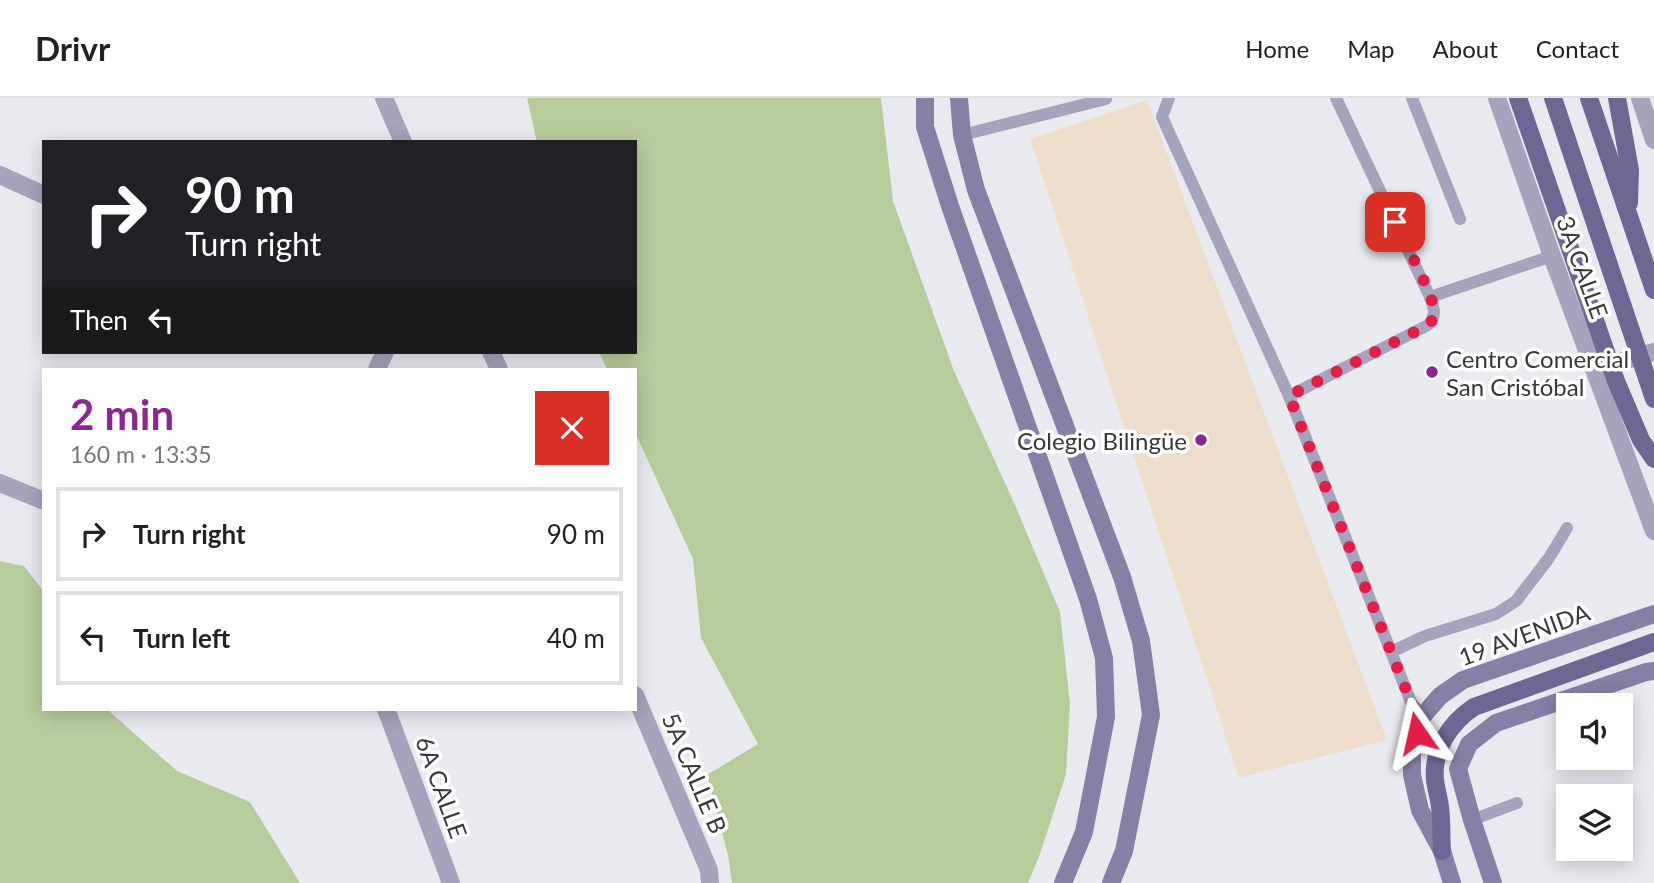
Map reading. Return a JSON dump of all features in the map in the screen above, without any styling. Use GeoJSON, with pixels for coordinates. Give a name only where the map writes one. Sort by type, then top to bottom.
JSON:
{"type":"FeatureCollection","features":[{"type":"Feature","properties":{"kind":"main road"},"geometry":{"type":"LineString","coordinates":[[925,98],[925,127],[1088,599],[1104,658],[1106,717],[1084,832],[1063,883]]}},
{"type":"Feature","properties":{"kind":"main road"},"geometry":{"type":"LineString","coordinates":[[959,98],[962,135],[976,190],[1122,577],[1141,641],[1151,715],[1124,851],[1111,883]]}},
{"type":"Feature","properties":{"kind":"main road"},"geometry":{"type":"LineString","coordinates":[[1518,98],[1616,381],[1642,440],[1654,459]]}},
{"type":"Feature","properties":{"kind":"main road"},"geometry":{"type":"LineString","coordinates":[[1553,98],[1654,399]]}},
{"type":"Feature","properties":{"kind":"main road"},"geometry":{"type":"LineString","coordinates":[[1589,98],[1654,290]]}},
{"type":"Feature","properties":{"kind":"main road"},"geometry":{"type":"LineString","coordinates":[[1617,98],[1630,170],[1629,217]]}},
{"type":"Feature","properties":{"kind":"main road"},"geometry":{"type":"LineString","coordinates":[[984,304],[1015,294]]}},
{"type":"Feature","properties":{"kind":"main road","name":"19 AVENIDA"},"geometry":{"type":"LineString","coordinates":[[1421,718],[1440,696],[1463,680],[1654,614]]}},
{"type":"Feature","properties":{"kind":"main road"},"geometry":{"type":"LineString","coordinates":[[1442,851],[1440,808],[1434,778],[1437,757],[1444,738],[1457,718],[1474,707],[1654,642]]}},
{"type":"Feature","properties":{"kind":"main road"},"geometry":{"type":"LineString","coordinates":[[1493,883],[1458,769],[1469,744],[1496,723],[1654,671]]}},
{"type":"Feature","properties":{"kind":"main road"},"geometry":{"type":"LineString","coordinates":[[1421,718],[1412,748],[1412,775],[1420,810],[1442,851],[1452,883]]}},
{"type":"Feature","properties":{"kind":"street"},"geometry":{"type":"LineString","coordinates":[[384,98],[402,140]]}},
{"type":"Feature","properties":{"kind":"street","name":"3A CALLE"},"geometry":{"type":"LineString","coordinates":[[1497,98],[1552,256],[1654,531]]}},
{"type":"Feature","properties":{"kind":"street"},"geometry":{"type":"LineString","coordinates":[[1640,98],[1654,140]]}},
{"type":"Feature","properties":{"kind":"street"},"geometry":{"type":"LineString","coordinates":[[0,175],[42,194]]}},
{"type":"Feature","properties":{"kind":"street"},"geometry":{"type":"LineString","coordinates":[[1588,353],[1599,361],[1616,363],[1654,352]]}},
{"type":"Feature","properties":{"kind":"street"},"geometry":{"type":"LineString","coordinates":[[0,483],[42,500]]}},
{"type":"Feature","properties":{"kind":"street","name":"5A CALLE B"},"geometry":{"type":"LineString","coordinates":[[637,700],[710,877]]}},
{"type":"Feature","properties":{"kind":"street","name":"6A CALLE"},"geometry":{"type":"LineString","coordinates":[[387,711],[451,883]]}},
{"type":"Feature","properties":{"kind":"lane"},"geometry":{"type":"LineString","coordinates":[[1169,98],[1162,117],[1289,396],[1411,702],[1421,718]]}},
{"type":"Feature","properties":{"kind":"lane"},"geometry":{"type":"LineString","coordinates":[[1289,396],[1428,325],[1435,312],[1336,98]]}},
{"type":"Feature","properties":{"kind":"lane"},"geometry":{"type":"LineString","coordinates":[[1412,98],[1460,219]]}},
{"type":"Feature","properties":{"kind":"lane"},"geometry":{"type":"LineString","coordinates":[[962,135],[1105,99]]}},
{"type":"Feature","properties":{"kind":"lane"},"geometry":{"type":"LineString","coordinates":[[1430,297],[1552,256]]}},
{"type":"Feature","properties":{"kind":"lane"},"geometry":{"type":"LineString","coordinates":[[1391,652],[1424,636],[1496,614],[1516,601],[1549,558],[1567,528]]}},
{"type":"Feature","properties":{"kind":"lane"},"geometry":{"type":"LineString","coordinates":[[1472,820],[1517,803]]}},
{"type":"Feature","properties":{"kind":"shaded area","name":"Colegio Bilingüe"},"geometry":{"type":"Polygon","coordinates":[[[1147,100],[1387,740],[1239,778],[1030,139],[1147,100]]]}},
{"type":"Feature","properties":{"kind":"green space"},"geometry":{"type":"Polygon","coordinates":[[[527,98],[881,98],[893,201],[954,371],[1060,612],[1070,704],[1066,774],[1028,883],[732,883],[728,855],[707,775],[758,744],[701,638],[693,559],[637,436],[637,368],[607,368],[600,354],[637,354],[637,140],[537,140],[527,98]]]}},
{"type":"Feature","properties":{"kind":"green space"},"geometry":{"type":"Polygon","coordinates":[[[0,561],[24,566],[42,589],[42,711],[110,711],[177,771],[250,802],[300,883],[0,883],[0,561]]]}},
{"type":"Feature","properties":{"kind":"place","name":"Centro Comercial San Cristóbal"},"geometry":{"type":"Point","coordinates":[1432,372]}},
{"type":"Feature","properties":{"kind":"place","name":"Colegio Bilingüe"},"geometry":{"type":"Point","coordinates":[1201,440]}},
{"type":"Feature","properties":{"kind":"route"},"geometry":{"type":"LineString","coordinates":[[1395,222],[1430,297],[1435,312],[1433,320],[1289,396],[1411,702],[1421,718],[1417,733]]}}]}
